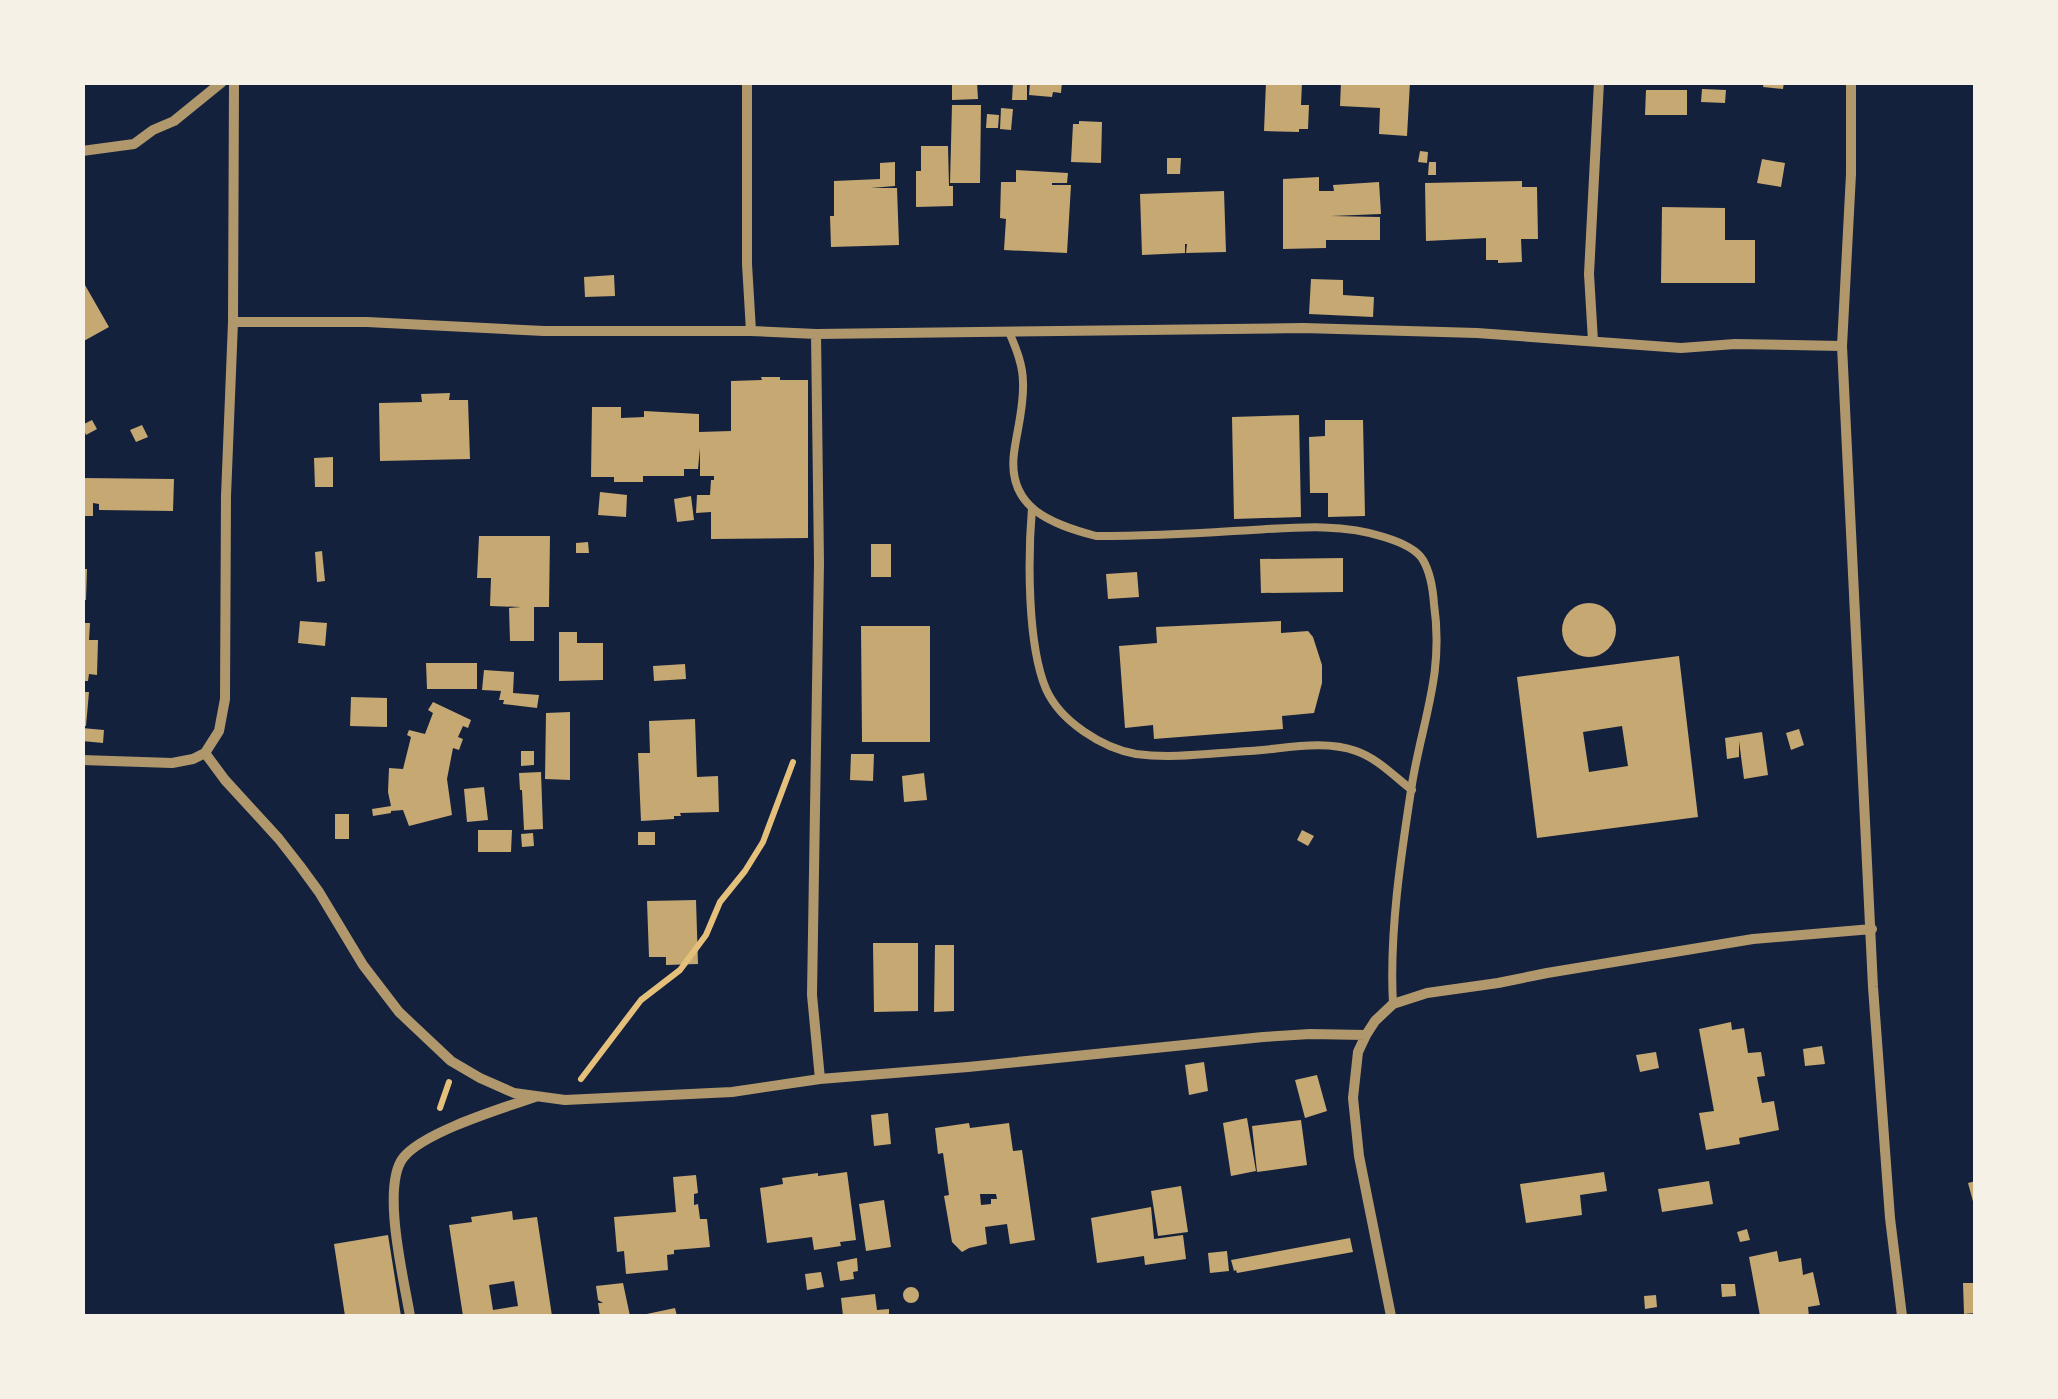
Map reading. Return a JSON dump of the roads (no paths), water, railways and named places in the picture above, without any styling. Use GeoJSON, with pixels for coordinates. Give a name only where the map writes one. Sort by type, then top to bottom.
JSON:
{"type":"FeatureCollection","features":[{"type":"Feature","properties":{"kind":"street"},"geometry":{"type":"LineString","coordinates":[[82,151],[134,144],[174,121],[222,82]]}},
{"type":"Feature","properties":{"kind":"street"},"geometry":{"type":"LineString","coordinates":[[82,760],[172,763],[193,759],[205,752],[220,731],[225,699],[234,82]]}},
{"type":"Feature","properties":{"kind":"street"},"geometry":{"type":"LineString","coordinates":[[746,82],[751,331]]}},
{"type":"Feature","properties":{"kind":"street"},"geometry":{"type":"LineString","coordinates":[[1593,341],[1589,274],[1599,82]]}},
{"type":"Feature","properties":{"kind":"street"},"geometry":{"type":"LineString","coordinates":[[1851,82],[1851,174],[1842,346],[1874,987],[1902,1316]]}},
{"type":"Feature","properties":{"kind":"street"},"geometry":{"type":"LineString","coordinates":[[233,322],[816,334],[1303,328],[1477,334],[1681,348],[1734,344],[1842,346]]}},
{"type":"Feature","properties":{"kind":"street"},"geometry":{"type":"LineString","coordinates":[[816,334],[819,562],[812,995],[820,1079]]}},
{"type":"Feature","properties":{"kind":"street"},"geometry":{"type":"LineString","coordinates":[[205,752],[300,866],[363,965],[400,1012],[463,1069],[514,1093],[565,1100],[732,1092],[820,1079],[1263,1037],[1366,1035]]}},
{"type":"Feature","properties":{"kind":"street"},"geometry":{"type":"LineString","coordinates":[[1392,1316],[1362,1174],[1353,1098],[1358,1052],[1375,1021],[1393,1004],[1427,993],[1754,939],[1872,929]]}},
{"type":"Feature","properties":{"kind":"street"},"geometry":{"type":"LineString","coordinates":[[410,1316],[394,1215],[395,1174],[403,1158],[428,1139],[536,1096]]}},
{"type":"Feature","properties":{"kind":"lane"},"geometry":{"type":"LineString","coordinates":[[1009,332],[1020,358],[1023,382],[1014,457],[1015,486],[1032,508],[1063,527],[1096,536],[1295,528],[1353,530],[1407,546],[1422,558],[1433,592],[1437,658],[1434,692],[1412,790],[1392,947],[1393,1004]]}},
{"type":"Feature","properties":{"kind":"lane"},"geometry":{"type":"LineString","coordinates":[[1032,508],[1029,544],[1035,642],[1046,688],[1058,710],[1072,724],[1133,754],[1166,756],[1304,746],[1352,749],[1412,790]]}}]}
